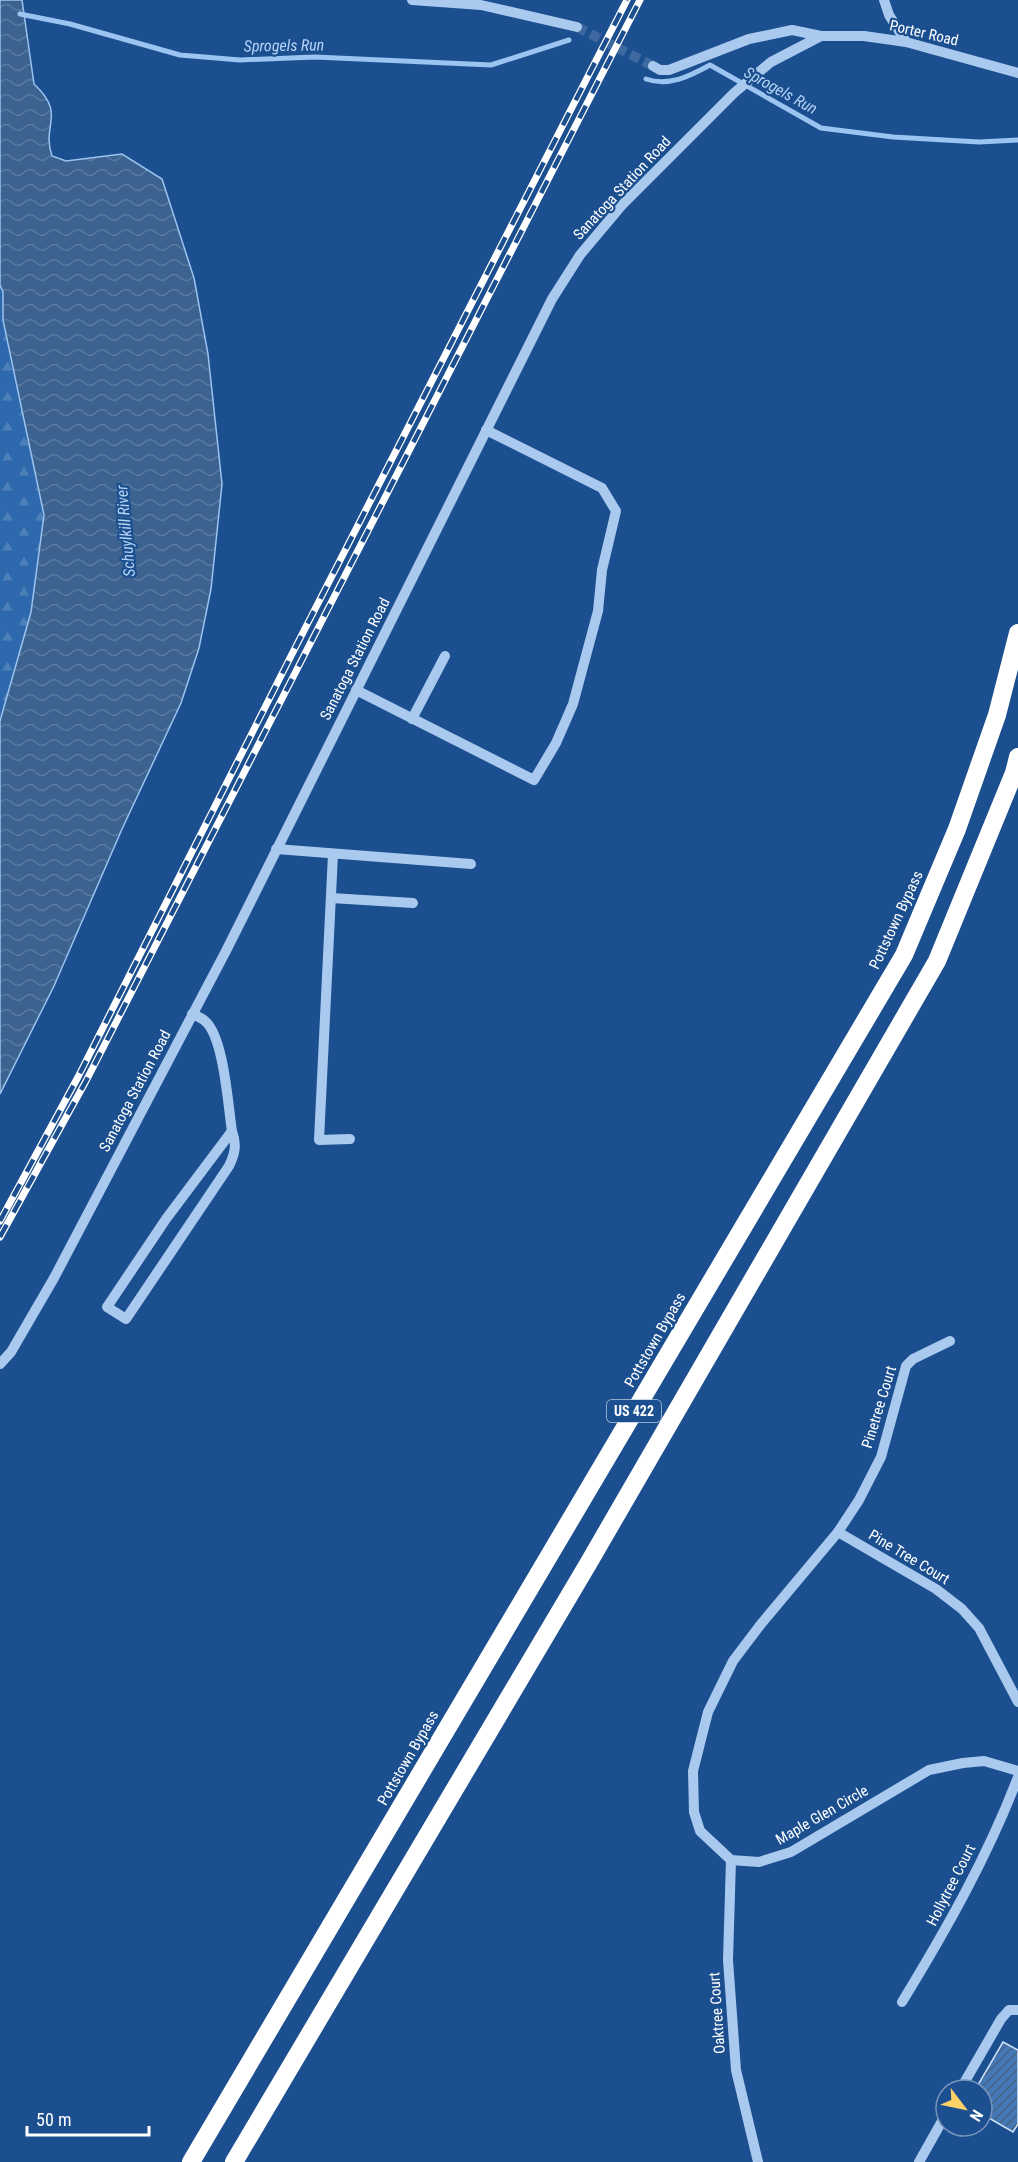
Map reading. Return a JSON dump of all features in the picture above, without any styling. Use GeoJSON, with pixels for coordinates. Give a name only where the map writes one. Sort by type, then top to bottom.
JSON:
{"type":"FeatureCollection","features":[{"type":"Feature","properties":{"kind":"highway","name":"Pottstown Bypass"},"geometry":{"type":"LineString","coordinates":[[191,2162],[904,955],[957,829],[997,715],[1018,633]]}},
{"type":"Feature","properties":{"kind":"highway","name":"US 422"},"geometry":{"type":"LineString","coordinates":[[234,2162],[588,1564],[937,961],[1014,773],[1018,757]]}},
{"type":"Feature","properties":{"kind":"street"},"geometry":{"type":"LineString","coordinates":[[412,0],[481,5],[577,27]]}},
{"type":"Feature","properties":{"kind":"street"},"geometry":{"type":"LineString","coordinates":[[884,0],[889,15],[906,42]]}},
{"type":"Feature","properties":{"kind":"street","name":"Porter Road"},"geometry":{"type":"LineString","coordinates":[[653,66],[660,70],[669,70],[749,39],[792,30],[822,36],[864,36],[906,42],[1018,73]]}},
{"type":"Feature","properties":{"kind":"street","name":"Sanatoga Station Road"},"geometry":{"type":"LineString","coordinates":[[0,1364],[11,1352],[54,1278],[192,1014],[552,299],[580,255],[622,205],[734,93],[771,62],[822,36]]}},
{"type":"Feature","properties":{"kind":"street"},"geometry":{"type":"LineString","coordinates":[[356,690],[534,780],[556,743],[573,704],[598,611],[602,570],[616,511],[602,488],[486,430]]}},
{"type":"Feature","properties":{"kind":"street"},"geometry":{"type":"LineString","coordinates":[[412,719],[445,656]]}},
{"type":"Feature","properties":{"kind":"street"},"geometry":{"type":"LineString","coordinates":[[276,849],[471,864]]}},
{"type":"Feature","properties":{"kind":"street"},"geometry":{"type":"LineString","coordinates":[[333,854],[319,1140],[350,1139]]}},
{"type":"Feature","properties":{"kind":"street"},"geometry":{"type":"LineString","coordinates":[[331,898],[412,903]]}},
{"type":"Feature","properties":{"kind":"street"},"geometry":{"type":"LineString","coordinates":[[192,1014],[206,1021],[214,1033],[222,1058],[236,1146],[228,1166],[126,1319],[107,1307],[166,1219],[232,1131]]}},
{"type":"Feature","properties":{"kind":"street","name":"Pinetree Court"},"geometry":{"type":"LineString","coordinates":[[838,1532],[859,1500],[880,1457],[906,1366],[913,1359],[950,1341]]}},
{"type":"Feature","properties":{"kind":"street"},"geometry":{"type":"LineString","coordinates":[[731,1860],[700,1831],[694,1812],[693,1771],[708,1712],[733,1661],[838,1532]]}},
{"type":"Feature","properties":{"kind":"street","name":"Pine Tree Court"},"geometry":{"type":"LineString","coordinates":[[838,1532],[936,1588],[962,1609],[979,1628],[1018,1702]]}},
{"type":"Feature","properties":{"kind":"street","name":"Maple Glen Circle"},"geometry":{"type":"LineString","coordinates":[[731,1860],[759,1862],[791,1852],[929,1770],[984,1761],[1018,1771]]}},
{"type":"Feature","properties":{"kind":"street","name":"Hollytree Court"},"geometry":{"type":"LineString","coordinates":[[902,2002],[942,1938],[1002,1819],[1018,1777]]}},
{"type":"Feature","properties":{"kind":"street","name":"Oaktree Court"},"geometry":{"type":"LineString","coordinates":[[731,1860],[728,1960],[736,2070],[758,2162]]}},
{"type":"Feature","properties":{"kind":"street"},"geometry":{"type":"LineString","coordinates":[[967,2078],[1000,2019],[1009,2010],[1018,2010]]}},
{"type":"Feature","properties":{"kind":"street"},"geometry":{"type":"LineString","coordinates":[[919,2162],[934,2135]]}},
{"type":"Feature","properties":{"kind":"green space"},"geometry":{"type":"Polygon","coordinates":[[[0,285],[3,292],[3,320],[44,515],[31,612],[0,721],[0,285]]]}},
{"type":"Feature","properties":{"kind":"water","name":"Schuylkill River"},"geometry":{"type":"Polygon","coordinates":[[[0,0],[22,0],[34,84],[44,95],[51,112],[49,145],[52,156],[66,161],[122,154],[162,179],[194,278],[208,354],[222,484],[211,589],[199,648],[181,703],[122,829],[54,986],[0,1094],[0,721],[31,612],[44,515],[3,320],[3,292],[0,285],[0,0]]]}},
{"type":"Feature","properties":{"kind":"building"},"geometry":{"type":"Polygon","coordinates":[[[1003,2042],[1018,2050],[1018,2124],[1013,2132],[994,2121],[994,2078],[982,2078],[1003,2042]]]}},
{"type":"Feature","properties":{"kind":"waterway","name":"Sprogels Run"},"geometry":{"type":"LineString","coordinates":[[20,14],[70,24],[180,55],[240,60],[315,57],[491,65],[569,40]]}},
{"type":"Feature","properties":{"kind":"waterway","name":"Sprogels Run"},"geometry":{"type":"LineString","coordinates":[[646,79],[671,81],[710,65],[821,128],[893,137],[979,142],[1018,140]]}},
{"type":"Feature","properties":{"kind":"tunnel"},"geometry":{"type":"LineString","coordinates":[[577,27],[653,66]]}},
{"type":"Feature","properties":{"kind":"railway"},"geometry":{"type":"LineString","coordinates":[[0,1221],[78,1077],[627,0]]}},
{"type":"Feature","properties":{"kind":"railway"},"geometry":{"type":"LineString","coordinates":[[0,1237],[86,1081],[640,0]]}}]}
